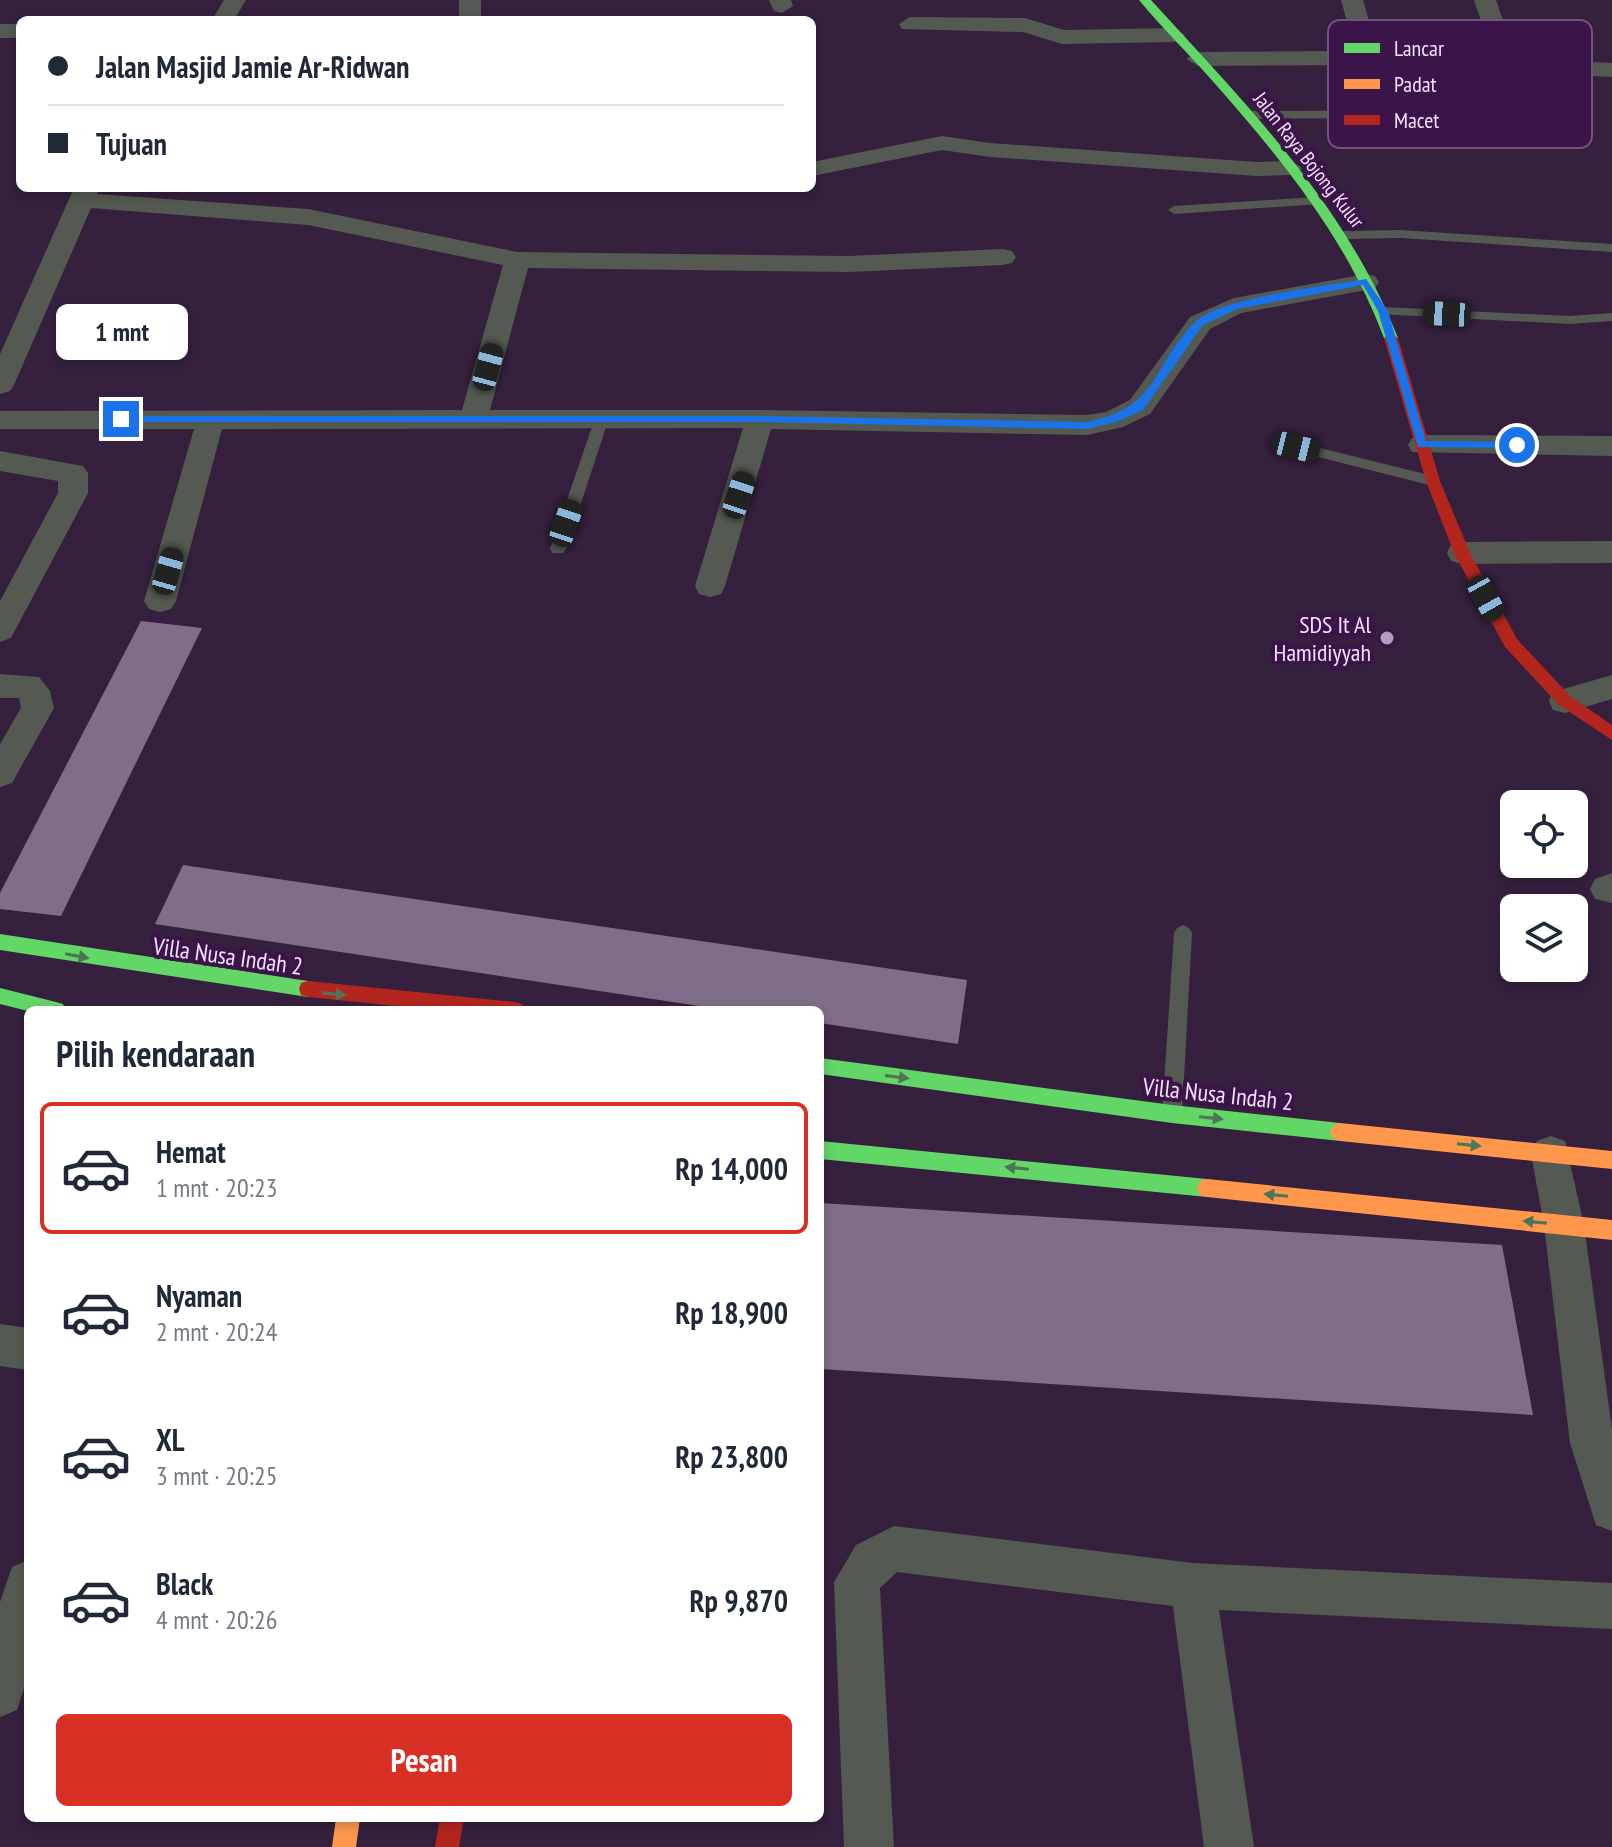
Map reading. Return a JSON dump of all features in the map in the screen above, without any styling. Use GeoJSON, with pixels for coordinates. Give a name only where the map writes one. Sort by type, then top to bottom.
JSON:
{"type":"FeatureCollection","features":[{"type":"Feature","properties":{"kind":"main road","name":"Jalan Raya Bojong Kulur"},"geometry":{"type":"LineString","coordinates":[[1145,0],[1248,115],[1343,235],[1383,311],[1433,481],[1462,553],[1511,643],[1565,701],[1612,734]]}},
{"type":"Feature","properties":{"kind":"main road","name":"Villa Nusa Indah 2"},"geometry":{"type":"LineString","coordinates":[[0,942],[152,971],[433,1006]]}},
{"type":"Feature","properties":{"kind":"main road"},"geometry":{"type":"LineString","coordinates":[[0,996],[40,1006]]}},
{"type":"Feature","properties":{"kind":"main road","name":"Villa Nusa Indah 2"},"geometry":{"type":"LineString","coordinates":[[824,1067],[1172,1114],[1612,1160]]}},
{"type":"Feature","properties":{"kind":"main road"},"geometry":{"type":"LineString","coordinates":[[824,1150],[1612,1230]]}},
{"type":"Feature","properties":{"kind":"main road"},"geometry":{"type":"LineString","coordinates":[[344,1847],[347,1822]]}},
{"type":"Feature","properties":{"kind":"main road"},"geometry":{"type":"LineString","coordinates":[[447,1847],[451,1822]]}},
{"type":"Feature","properties":{"kind":"street"},"geometry":{"type":"LineString","coordinates":[[1352,0],[1358,20]]}},
{"type":"Feature","properties":{"kind":"street"},"geometry":{"type":"LineString","coordinates":[[1485,0],[1492,20]]}},
{"type":"Feature","properties":{"kind":"street"},"geometry":{"type":"LineString","coordinates":[[910,24],[1025,25],[1062,37],[1174,35]]}},
{"type":"Feature","properties":{"kind":"street"},"geometry":{"type":"LineString","coordinates":[[1198,59],[1328,58]]}},
{"type":"Feature","properties":{"kind":"street"},"geometry":{"type":"LineString","coordinates":[[1592,69],[1612,70]]}},
{"type":"Feature","properties":{"kind":"street"},"geometry":{"type":"LineString","coordinates":[[816,169],[853,164],[916,142],[963,142],[1005,151],[1291,168]]}},
{"type":"Feature","properties":{"kind":"street"},"geometry":{"type":"LineString","coordinates":[[0,385],[84,194],[308,217],[517,260],[849,264],[1003,257]]}},
{"type":"Feature","properties":{"kind":"street"},"geometry":{"type":"LineString","coordinates":[[473,420],[517,260]]}},
{"type":"Feature","properties":{"kind":"street"},"geometry":{"type":"LineString","coordinates":[[0,420],[760,419],[1087,425],[1113,420],[1140,407],[1200,323],[1234,306],[1366,282]]}},
{"type":"Feature","properties":{"kind":"street"},"geometry":{"type":"LineString","coordinates":[[160,601],[211,418]]}},
{"type":"Feature","properties":{"kind":"street"},"geometry":{"type":"LineString","coordinates":[[710,586],[760,419]]}},
{"type":"Feature","properties":{"kind":"street"},"geometry":{"type":"LineString","coordinates":[[1422,445],[1612,446]]}},
{"type":"Feature","properties":{"kind":"street"},"geometry":{"type":"LineString","coordinates":[[0,461],[64,470],[73,473],[74,484],[73,493],[0,630]]}},
{"type":"Feature","properties":{"kind":"street"},"geometry":{"type":"LineString","coordinates":[[1462,553],[1612,552]]}},
{"type":"Feature","properties":{"kind":"street"},"geometry":{"type":"LineString","coordinates":[[0,686],[28,686],[34,691],[38,708],[0,774]]}},
{"type":"Feature","properties":{"kind":"street"},"geometry":{"type":"LineString","coordinates":[[1565,701],[1612,687]]}},
{"type":"Feature","properties":{"kind":"street"},"geometry":{"type":"LineString","coordinates":[[1551,1154],[1564,1225],[1592,1443],[1612,1509]]}},
{"type":"Feature","properties":{"kind":"street"},"geometry":{"type":"LineString","coordinates":[[0,1345],[24,1348]]}},
{"type":"Feature","properties":{"kind":"street"},"geometry":{"type":"LineString","coordinates":[[869,1847],[857,1582],[872,1561],[894,1549],[1193,1586],[1612,1606]]}},
{"type":"Feature","properties":{"kind":"street"},"geometry":{"type":"LineString","coordinates":[[1193,1586],[1229,1847]]}},
{"type":"Feature","properties":{"kind":"street"},"geometry":{"type":"LineString","coordinates":[[0,1693],[24,1599]]}},
{"type":"Feature","properties":{"kind":"lane"},"geometry":{"type":"LineString","coordinates":[[1248,115],[1328,115]]}},
{"type":"Feature","properties":{"kind":"lane"},"geometry":{"type":"LineString","coordinates":[[1174,210],[1317,201]]}},
{"type":"Feature","properties":{"kind":"lane"},"geometry":{"type":"LineString","coordinates":[[1343,235],[1401,234],[1612,248]]}},
{"type":"Feature","properties":{"kind":"lane"},"geometry":{"type":"LineString","coordinates":[[1383,311],[1570,320],[1612,317]]}},
{"type":"Feature","properties":{"kind":"lane"},"geometry":{"type":"LineString","coordinates":[[558,549],[601,421]]}},
{"type":"Feature","properties":{"kind":"lane"},"geometry":{"type":"LineString","coordinates":[[1296,447],[1433,481]]}},
{"type":"Feature","properties":{"kind":"lane"},"geometry":{"type":"LineString","coordinates":[[1172,1114],[1183,933]]}},
{"type":"Feature","properties":{"kind":"building"},"geometry":{"type":"Polygon","coordinates":[[[141,621],[202,628],[61,916],[0,909],[0,893],[141,621]]]}},
{"type":"Feature","properties":{"kind":"building"},"geometry":{"type":"Polygon","coordinates":[[[183,865],[967,980],[958,1044],[824,1024],[824,1006],[699,1006],[155,924],[183,865]]]}},
{"type":"Feature","properties":{"kind":"building"},"geometry":{"type":"Polygon","coordinates":[[[824,1203],[1502,1245],[1533,1415],[824,1369],[824,1203]]]}},
{"type":"Feature","properties":{"kind":"traffic: fast"},"geometry":{"type":"LineString","coordinates":[[1145,0],[1250,116],[1320,203],[1374,293],[1391,338]]}},
{"type":"Feature","properties":{"kind":"traffic: fast"},"geometry":{"type":"LineString","coordinates":[[0,942],[308,989]]}},
{"type":"Feature","properties":{"kind":"traffic: fast"},"geometry":{"type":"LineString","coordinates":[[0,996],[40,1006]]}},
{"type":"Feature","properties":{"kind":"traffic: fast"},"geometry":{"type":"LineString","coordinates":[[824,1067],[1172,1114],[1340,1132]]}},
{"type":"Feature","properties":{"kind":"traffic: fast"},"geometry":{"type":"LineString","coordinates":[[824,1150],[1207,1188]]}},
{"type":"Feature","properties":{"kind":"traffic: slow"},"geometry":{"type":"LineString","coordinates":[[1340,1132],[1612,1160]]}},
{"type":"Feature","properties":{"kind":"traffic: slow"},"geometry":{"type":"LineString","coordinates":[[1207,1188],[1612,1230]]}},
{"type":"Feature","properties":{"kind":"traffic: slow"},"geometry":{"type":"LineString","coordinates":[[344,1847],[347,1822]]}},
{"type":"Feature","properties":{"kind":"traffic: jam"},"geometry":{"type":"LineString","coordinates":[[1391,338],[1433,481],[1462,553],[1511,643],[1565,701],[1612,734]]}},
{"type":"Feature","properties":{"kind":"traffic: jam"},"geometry":{"type":"LineString","coordinates":[[308,989],[476,1006]]}},
{"type":"Feature","properties":{"kind":"traffic: jam"},"geometry":{"type":"LineString","coordinates":[[447,1847],[451,1822]]}},
{"type":"Feature","properties":{"kind":"place","name":"SDS It Al Hamidiyyah"},"geometry":{"type":"Point","coordinates":[1387,638]}},
{"type":"Feature","properties":{"kind":"route"},"geometry":{"type":"LineString","coordinates":[[121,419],[760,419],[1087,425],[1113,420],[1140,407],[1200,323],[1234,306],[1366,282],[1383,311],[1422,445],[1517,445]]}}]}
